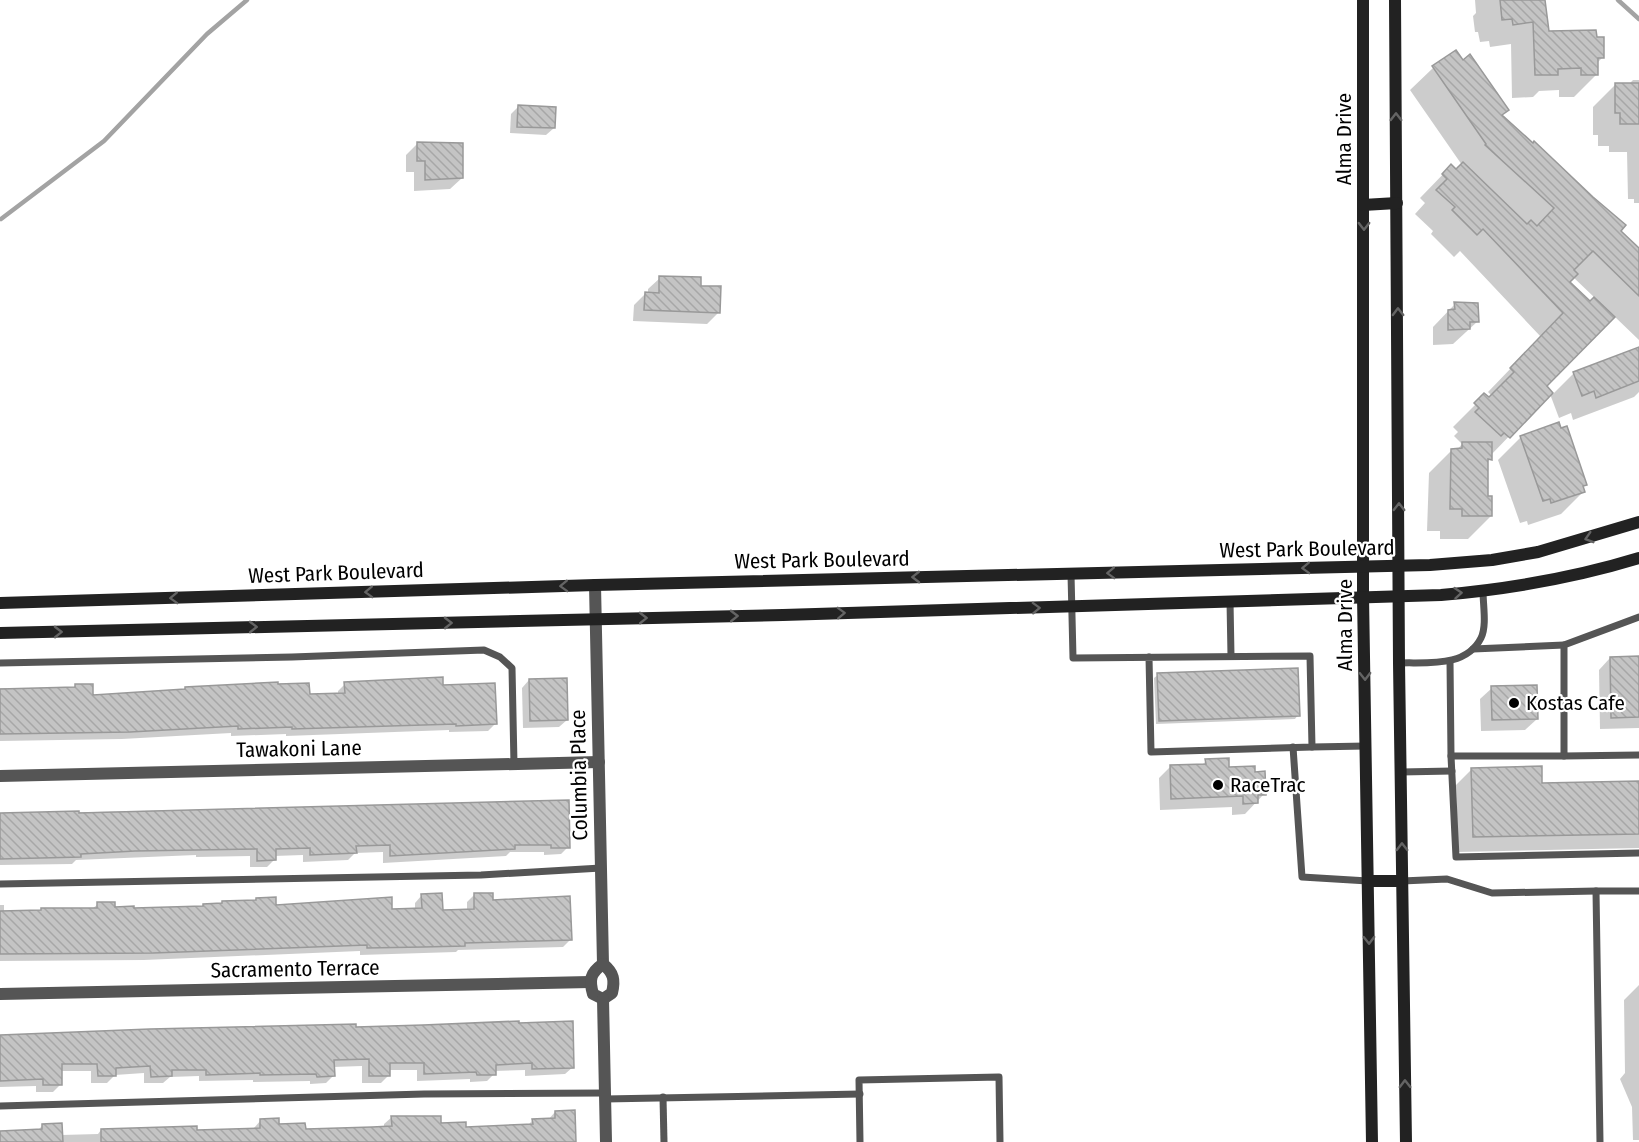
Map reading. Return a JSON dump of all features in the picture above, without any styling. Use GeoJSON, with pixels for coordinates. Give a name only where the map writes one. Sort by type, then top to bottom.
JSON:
{"type":"FeatureCollection","features":[{"type":"Feature","properties":{"kind":"main road","name":"Alma Drive"},"geometry":{"type":"LineString","coordinates":[[1363,0],[1365,566],[1363,596],[1372,1142]]}},
{"type":"Feature","properties":{"kind":"main road"},"geometry":{"type":"LineString","coordinates":[[1395,0],[1399,663],[1406,1142]]}},
{"type":"Feature","properties":{"kind":"main road"},"geometry":{"type":"LineString","coordinates":[[1364,205],[1397,203]]}},
{"type":"Feature","properties":{"kind":"main road","name":"West Park Boulevard"},"geometry":{"type":"LineString","coordinates":[[0,603],[595,585],[1430,566],[1492,560],[1538,552],[1639,522]]}},
{"type":"Feature","properties":{"kind":"main road"},"geometry":{"type":"LineString","coordinates":[[0,633],[1072,607],[1400,596],[1483,591],[1570,577],[1639,558]]}},
{"type":"Feature","properties":{"kind":"main road"},"geometry":{"type":"LineString","coordinates":[[1368,881],[1402,881]]}},
{"type":"Feature","properties":{"kind":"street","name":"Columbia Place"},"geometry":{"type":"LineString","coordinates":[[595,585],[603,964],[611,970],[615,982],[612,993],[603,999],[606,1142]]}},
{"type":"Feature","properties":{"kind":"street","name":"Tawakoni Lane"},"geometry":{"type":"LineString","coordinates":[[0,776],[599,762]]}},
{"type":"Feature","properties":{"kind":"street"},"geometry":{"type":"LineString","coordinates":[[603,964],[593,971],[590,982],[594,994],[603,999]]}},
{"type":"Feature","properties":{"kind":"street","name":"Sacramento Terrace"},"geometry":{"type":"LineString","coordinates":[[0,994],[590,982]]}},
{"type":"Feature","properties":{"kind":"lane"},"geometry":{"type":"LineString","coordinates":[[1071,574],[1073,658],[1310,656],[1312,747]]}},
{"type":"Feature","properties":{"kind":"lane"},"geometry":{"type":"LineString","coordinates":[[1399,663],[1450,661],[1462,658],[1473,649],[1481,638],[1483,627],[1483,591]]}},
{"type":"Feature","properties":{"kind":"lane"},"geometry":{"type":"LineString","coordinates":[[1230,602],[1231,656]]}},
{"type":"Feature","properties":{"kind":"lane"},"geometry":{"type":"LineString","coordinates":[[1473,649],[1564,645],[1639,617]]}},
{"type":"Feature","properties":{"kind":"lane"},"geometry":{"type":"LineString","coordinates":[[1564,645],[1564,756]]}},
{"type":"Feature","properties":{"kind":"lane"},"geometry":{"type":"LineString","coordinates":[[0,663],[292,657],[484,650],[500,657],[512,668],[514,764]]}},
{"type":"Feature","properties":{"kind":"lane"},"geometry":{"type":"LineString","coordinates":[[1149,657],[1151,752],[1366,746]]}},
{"type":"Feature","properties":{"kind":"lane"},"geometry":{"type":"LineString","coordinates":[[1450,661],[1451,756],[1456,857],[1639,853]]}},
{"type":"Feature","properties":{"kind":"lane"},"geometry":{"type":"LineString","coordinates":[[1293,747],[1302,876],[1368,881]]}},
{"type":"Feature","properties":{"kind":"lane"},"geometry":{"type":"LineString","coordinates":[[1451,756],[1639,755]]}},
{"type":"Feature","properties":{"kind":"lane"},"geometry":{"type":"LineString","coordinates":[[1401,772],[1452,771]]}},
{"type":"Feature","properties":{"kind":"lane"},"geometry":{"type":"LineString","coordinates":[[0,884],[481,875],[601,868]]}},
{"type":"Feature","properties":{"kind":"lane"},"geometry":{"type":"LineString","coordinates":[[1402,881],[1447,879],[1492,893],[1639,891]]}},
{"type":"Feature","properties":{"kind":"lane"},"geometry":{"type":"LineString","coordinates":[[1596,891],[1600,1142]]}},
{"type":"Feature","properties":{"kind":"lane"},"geometry":{"type":"LineString","coordinates":[[860,1142],[859,1080],[999,1077],[1000,1142]]}},
{"type":"Feature","properties":{"kind":"lane"},"geometry":{"type":"LineString","coordinates":[[0,1106],[424,1094],[663,1097],[860,1094]]}},
{"type":"Feature","properties":{"kind":"lane"},"geometry":{"type":"LineString","coordinates":[[663,1097],[664,1142]]}},
{"type":"Feature","properties":{"kind":"building"},"geometry":{"type":"Polygon","coordinates":[[[1500,0],[1545,0],[1549,31],[1596,30],[1597,37],[1604,37],[1604,58],[1598,58],[1598,75],[1581,75],[1581,68],[1558,69],[1558,75],[1535,75],[1533,22],[1513,25],[1512,19],[1502,20],[1500,0]]]}},
{"type":"Feature","properties":{"kind":"building"},"geometry":{"type":"Polygon","coordinates":[[[1456,50],[1463,60],[1470,54],[1509,110],[1502,115],[1626,225],[1621,231],[1639,248],[1639,296],[1593,251],[1574,270],[1578,274],[1570,282],[1590,301],[1594,297],[1615,317],[1547,386],[1553,393],[1510,438],[1504,433],[1501,436],[1475,412],[1479,408],[1474,403],[1484,393],[1489,397],[1514,372],[1510,368],[1563,313],[1483,229],[1477,235],[1452,210],[1455,207],[1436,190],[1447,179],[1442,174],[1451,164],[1456,169],[1463,162],[1527,224],[1531,220],[1537,226],[1554,208],[1485,145],[1432,66],[1456,50]]]}},
{"type":"Feature","properties":{"kind":"building"},"geometry":{"type":"Polygon","coordinates":[[[1615,83],[1639,83],[1639,124],[1620,124],[1620,113],[1615,113],[1615,83]]]}},
{"type":"Feature","properties":{"kind":"building"},"geometry":{"type":"Polygon","coordinates":[[[518,105],[556,107],[555,128],[517,127],[518,105]]]}},
{"type":"Feature","properties":{"kind":"building"},"geometry":{"type":"Polygon","coordinates":[[[417,142],[463,143],[463,178],[425,180],[425,161],[417,161],[417,142]]]}},
{"type":"Feature","properties":{"kind":"building"},"geometry":{"type":"Polygon","coordinates":[[[659,276],[701,277],[701,286],[721,286],[720,313],[644,310],[645,292],[659,293],[659,276]]]}},
{"type":"Feature","properties":{"kind":"building"},"geometry":{"type":"Polygon","coordinates":[[[1454,302],[1478,303],[1479,322],[1470,322],[1470,329],[1448,330],[1448,310],[1455,309],[1454,302]]]}},
{"type":"Feature","properties":{"kind":"building"},"geometry":{"type":"Polygon","coordinates":[[[1639,347],[1639,381],[1596,398],[1594,391],[1582,396],[1573,372],[1639,347]]]}},
{"type":"Feature","properties":{"kind":"building"},"geometry":{"type":"Polygon","coordinates":[[[1559,422],[1561,428],[1567,426],[1587,485],[1583,486],[1585,492],[1551,503],[1550,499],[1543,501],[1520,436],[1559,422]]]}},
{"type":"Feature","properties":{"kind":"building"},"geometry":{"type":"Polygon","coordinates":[[[1462,442],[1492,442],[1492,460],[1488,459],[1488,496],[1492,496],[1492,516],[1462,516],[1462,509],[1450,509],[1451,449],[1462,448],[1462,442]]]}},
{"type":"Feature","properties":{"kind":"building"},"geometry":{"type":"Polygon","coordinates":[[[1639,656],[1639,717],[1611,718],[1610,657],[1639,656]]]}},
{"type":"Feature","properties":{"kind":"building"},"geometry":{"type":"Polygon","coordinates":[[[1298,668],[1300,716],[1159,721],[1157,673],[1298,668]]]}},
{"type":"Feature","properties":{"kind":"building"},"geometry":{"type":"Polygon","coordinates":[[[443,677],[443,685],[495,683],[497,724],[292,729],[292,727],[238,729],[238,726],[130,732],[0,734],[0,689],[75,687],[75,684],[93,684],[93,695],[278,682],[278,684],[309,683],[310,694],[345,693],[344,682],[443,677]]]}},
{"type":"Feature","properties":{"kind":"building"},"geometry":{"type":"Polygon","coordinates":[[[567,678],[568,720],[530,721],[529,679],[567,678]]]}},
{"type":"Feature","properties":{"kind":"building","name":"Kostas Cafe"},"geometry":{"type":"Polygon","coordinates":[[[1537,685],[1538,719],[1492,720],[1491,686],[1537,685]]]}},
{"type":"Feature","properties":{"kind":"building","name":"RaceTrac"},"geometry":{"type":"Polygon","coordinates":[[[1229,758],[1229,767],[1255,766],[1255,772],[1265,771],[1266,795],[1258,795],[1258,803],[1243,804],[1243,796],[1171,799],[1170,765],[1206,764],[1205,759],[1229,758]]]}},
{"type":"Feature","properties":{"kind":"building"},"geometry":{"type":"Polygon","coordinates":[[[1542,766],[1542,783],[1639,781],[1639,834],[1473,837],[1471,768],[1542,766]]]}},
{"type":"Feature","properties":{"kind":"building"},"geometry":{"type":"Polygon","coordinates":[[[569,800],[570,848],[551,848],[551,845],[515,845],[515,849],[390,856],[390,845],[356,846],[357,853],[310,855],[310,848],[276,849],[276,860],[257,861],[257,849],[135,851],[81,854],[81,857],[0,859],[0,813],[79,811],[79,813],[569,800]]]}},
{"type":"Feature","properties":{"kind":"building"},"geometry":{"type":"Polygon","coordinates":[[[442,893],[443,910],[474,909],[474,893],[493,893],[493,900],[570,896],[572,940],[465,943],[465,946],[367,948],[367,945],[153,953],[0,954],[0,911],[97,908],[97,902],[115,902],[115,907],[134,906],[134,908],[203,906],[203,904],[222,903],[222,901],[276,897],[276,905],[392,897],[392,909],[422,908],[421,894],[442,893]]]}},
{"type":"Feature","properties":{"kind":"building"},"geometry":{"type":"Polygon","coordinates":[[[519,1021],[519,1023],[573,1021],[574,1068],[532,1069],[532,1063],[496,1065],[496,1075],[477,1075],[476,1072],[424,1074],[424,1063],[390,1063],[390,1076],[369,1076],[369,1059],[334,1060],[335,1076],[260,1075],[260,1073],[206,1075],[206,1070],[172,1070],[172,1076],[151,1077],[150,1066],[116,1068],[116,1076],[98,1076],[97,1064],[62,1064],[62,1085],[43,1085],[43,1079],[0,1081],[0,1035],[150,1029],[356,1024],[356,1027],[519,1021]]]}},
{"type":"Feature","properties":{"kind":"building"},"geometry":{"type":"Polygon","coordinates":[[[575,1110],[576,1142],[101,1142],[101,1129],[197,1126],[197,1130],[260,1128],[260,1119],[279,1118],[279,1124],[305,1123],[306,1129],[372,1127],[392,1126],[391,1116],[441,1116],[441,1123],[466,1122],[466,1127],[533,1124],[532,1119],[555,1118],[555,1111],[575,1110]]]}},
{"type":"Feature","properties":{"kind":"building"},"geometry":{"type":"Polygon","coordinates":[[[62,1123],[63,1142],[0,1142],[0,1131],[42,1129],[42,1124],[62,1123]]]}},
{"type":"Feature","properties":{"kind":"waterway"},"geometry":{"type":"LineString","coordinates":[[1,219],[104,141],[207,34],[247,0]]}},
{"type":"Feature","properties":{"kind":"waterway"},"geometry":{"type":"LineString","coordinates":[[1618,0],[1639,19]]}},
{"type":"Feature","properties":{"kind":"place","name":"Kostas Cafe"},"geometry":{"type":"Point","coordinates":[1514,703]}},
{"type":"Feature","properties":{"kind":"place","name":"RaceTrac"},"geometry":{"type":"Point","coordinates":[1218,785]}}]}
